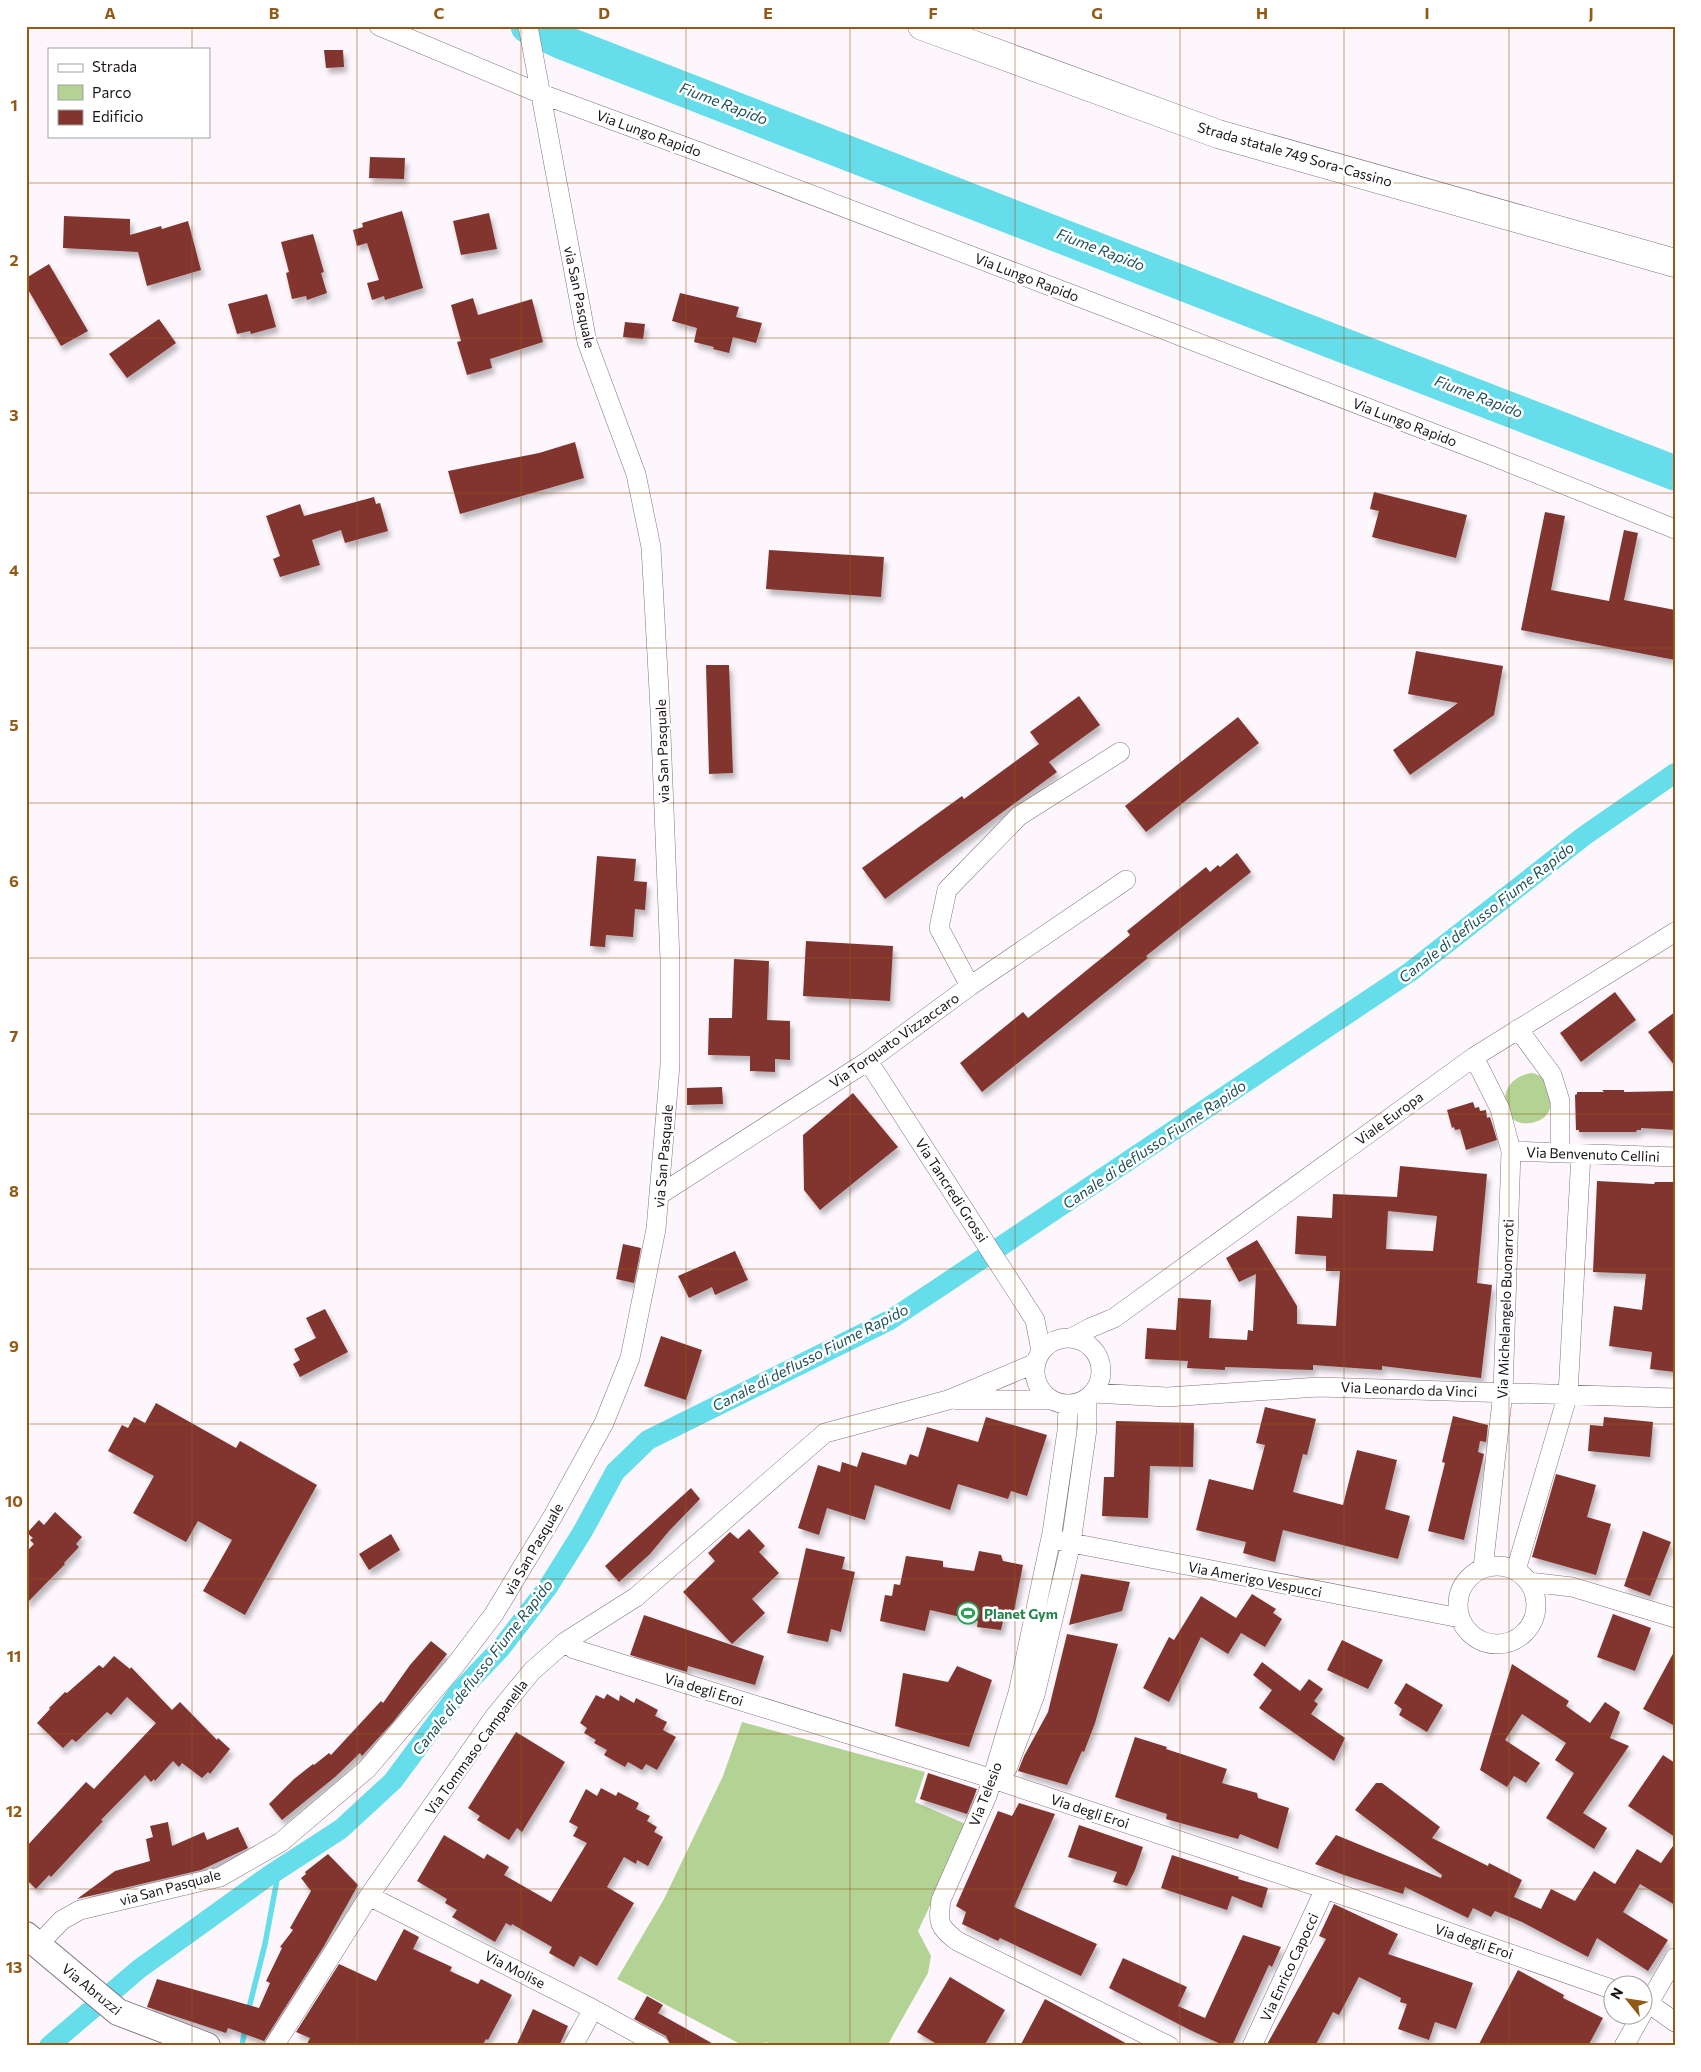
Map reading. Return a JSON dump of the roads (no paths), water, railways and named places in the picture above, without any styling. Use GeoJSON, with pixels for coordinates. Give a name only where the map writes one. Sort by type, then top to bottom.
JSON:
{"type":"FeatureCollection","features":[{"type":"Feature","properties":{"kind":"highway","name":"Strada statale 749 Sora-Cassino"},"geometry":{"type":"LineString","coordinates":[[922,26],[1218,134],[1675,263]]}},
{"type":"Feature","properties":{"kind":"main road","name":"Via Abruzzi"},"geometry":{"type":"LineString","coordinates":[[32,1940],[118,2012],[207,2046]]}},
{"type":"Feature","properties":{"kind":"street","name":"Via Lungo Rapido"},"geometry":{"type":"LineString","coordinates":[[379,26],[1485,453],[1675,529]]}},
{"type":"Feature","properties":{"kind":"street","name":"via San Pasquale"},"geometry":{"type":"LineString","coordinates":[[32,1940],[80,1910],[220,1876],[281,1842],[367,1769],[453,1668],[494,1614],[604,1424],[630,1358],[656,1229],[670,1065],[670,969],[660,709],[651,547],[636,474],[587,342],[528,26]]}},
{"type":"Feature","properties":{"kind":"street"},"geometry":{"type":"LineString","coordinates":[[970,986],[939,928],[946,890],[1019,816],[1120,752]]}},
{"type":"Feature","properties":{"kind":"street","name":"Via Torquato Vizzaccaro"},"geometry":{"type":"LineString","coordinates":[[659,1195],[868,1061],[970,986],[1126,880]]}},
{"type":"Feature","properties":{"kind":"street","name":"Viale Europa"},"geometry":{"type":"LineString","coordinates":[[1066,1339],[1114,1318],[1474,1057],[1675,932]]}},
{"type":"Feature","properties":{"kind":"street"},"geometry":{"type":"LineString","coordinates":[[1518,1029],[1552,1075],[1560,1101],[1560,1153]]}},
{"type":"Feature","properties":{"kind":"street","name":"Via Michelangelo Buonarroti"},"geometry":{"type":"LineString","coordinates":[[1474,1057],[1500,1109],[1511,1151],[1503,1392],[1482,1568]]}},
{"type":"Feature","properties":{"kind":"street","name":"Via Tancredi Grossi"},"geometry":{"type":"LineString","coordinates":[[868,1061],[1035,1320],[1066,1339]]}},
{"type":"Feature","properties":{"kind":"street","name":"Via Benvenuto Cellini"},"geometry":{"type":"LineString","coordinates":[[1511,1151],[1675,1157]]}},
{"type":"Feature","properties":{"kind":"street"},"geometry":{"type":"LineString","coordinates":[[1582,1154],[1568,1394],[1523,1576],[1535,1593],[1534,1617],[1529,1628],[1520,1637],[1509,1642],[1485,1643],[1474,1637],[1466,1629],[1460,1618],[1457,1606],[1459,1594],[1464,1583],[1472,1574],[1482,1568],[1494,1565],[1506,1566],[1523,1576],[1572,1587],[1675,1618]]}},
{"type":"Feature","properties":{"kind":"street","name":"Viale Europa"},"geometry":{"type":"LineString","coordinates":[[1096,1356],[1114,1318]]}},
{"type":"Feature","properties":{"kind":"street","name":"Via Tancredi Grossi"},"geometry":{"type":"LineString","coordinates":[[1035,1320],[1038,1357]]}},
{"type":"Feature","properties":{"kind":"street"},"geometry":{"type":"LineString","coordinates":[[1066,1339],[1087,1344],[1096,1356],[1100,1377],[1090,1395],[1077,1403],[1060,1402],[1043,1394],[1037,1384],[1034,1374],[1038,1357],[1050,1343],[1066,1339]]}},
{"type":"Feature","properties":{"kind":"street","name":"Via Leonardo da Vinci"},"geometry":{"type":"LineString","coordinates":[[1096,1356],[1111,1378],[1125,1389],[1144,1397]]}},
{"type":"Feature","properties":{"kind":"street","name":"Via Tommaso Campanella"},"geometry":{"type":"LineString","coordinates":[[274,2046],[369,1896],[495,1716],[532,1671],[565,1642],[636,1597],[825,1433],[948,1400],[1038,1357]]}},
{"type":"Feature","properties":{"kind":"street","name":"Via Leonardo da Vinci"},"geometry":{"type":"LineString","coordinates":[[1090,1395],[1144,1397],[1319,1387],[1675,1398]]}},
{"type":"Feature","properties":{"kind":"street","name":"Via Telesio"},"geometry":{"type":"LineString","coordinates":[[1090,1395],[1071,1543],[1035,1695],[998,1781],[941,1900],[939,1917],[942,1929],[956,1941],[1169,2046]]}},
{"type":"Feature","properties":{"kind":"street","name":"Via Tommaso Campanella"},"geometry":{"type":"LineString","coordinates":[[948,1400],[1060,1402]]}},
{"type":"Feature","properties":{"kind":"street","name":"Via Telesio"},"geometry":{"type":"LineString","coordinates":[[998,1781],[1051,1539],[1068,1431],[1060,1402]]}},
{"type":"Feature","properties":{"kind":"street","name":"Via Amerigo Vespucci"},"geometry":{"type":"LineString","coordinates":[[1051,1539],[1460,1618]]}},
{"type":"Feature","properties":{"kind":"street","name":"Via degli Eroi"},"geometry":{"type":"LineString","coordinates":[[565,1642],[574,1649],[998,1781],[1325,1889],[1604,1987]]}},
{"type":"Feature","properties":{"kind":"street","name":"Via Enrico Capocci"},"geometry":{"type":"LineString","coordinates":[[1252,2046],[1325,1889]]}},
{"type":"Feature","properties":{"kind":"street","name":"Via Molise"},"geometry":{"type":"LineString","coordinates":[[369,1896],[593,2009],[660,2046]]}},
{"type":"Feature","properties":{"kind":"street"},"geometry":{"type":"LineString","coordinates":[[1654,1991],[1675,1958]]}},
{"type":"Feature","properties":{"kind":"street"},"geometry":{"type":"LineString","coordinates":[[573,2046],[593,2009]]}},
{"type":"Feature","properties":{"kind":"street"},"geometry":{"type":"LineString","coordinates":[[1654,2010],[1675,2015]]}},
{"type":"Feature","properties":{"kind":"street"},"geometry":{"type":"LineString","coordinates":[[1654,2012],[1675,2022]]}},
{"type":"Feature","properties":{"kind":"street"},"geometry":{"type":"LineString","coordinates":[[1624,2046],[1635,2024]]}},
{"type":"Feature","properties":{"kind":"waterway","name":"Fiume Rapido"},"geometry":{"type":"LineString","coordinates":[[528,26],[562,42],[1675,473]]}},
{"type":"Feature","properties":{"kind":"waterway","name":"Canale di deflusso Fiume Rapido"},"geometry":{"type":"LineString","coordinates":[[49,2046],[139,1969],[267,1877],[341,1829],[393,1781],[459,1692],[501,1648],[548,1587],[583,1531],[615,1472],[648,1440],[890,1320],[1410,972],[1584,836],[1675,773]]}},
{"type":"Feature","properties":{"kind":"waterway"},"geometry":{"type":"LineString","coordinates":[[248,2012],[265,1944],[279,1869]]}},
{"type":"Feature","properties":{"kind":"waterway"},"geometry":{"type":"LineString","coordinates":[[242,2046],[245,2028]]}},
{"type":"Feature","properties":{"kind":"place","name":"Planet Gym"},"geometry":{"type":"Point","coordinates":[968,1613]}}]}
